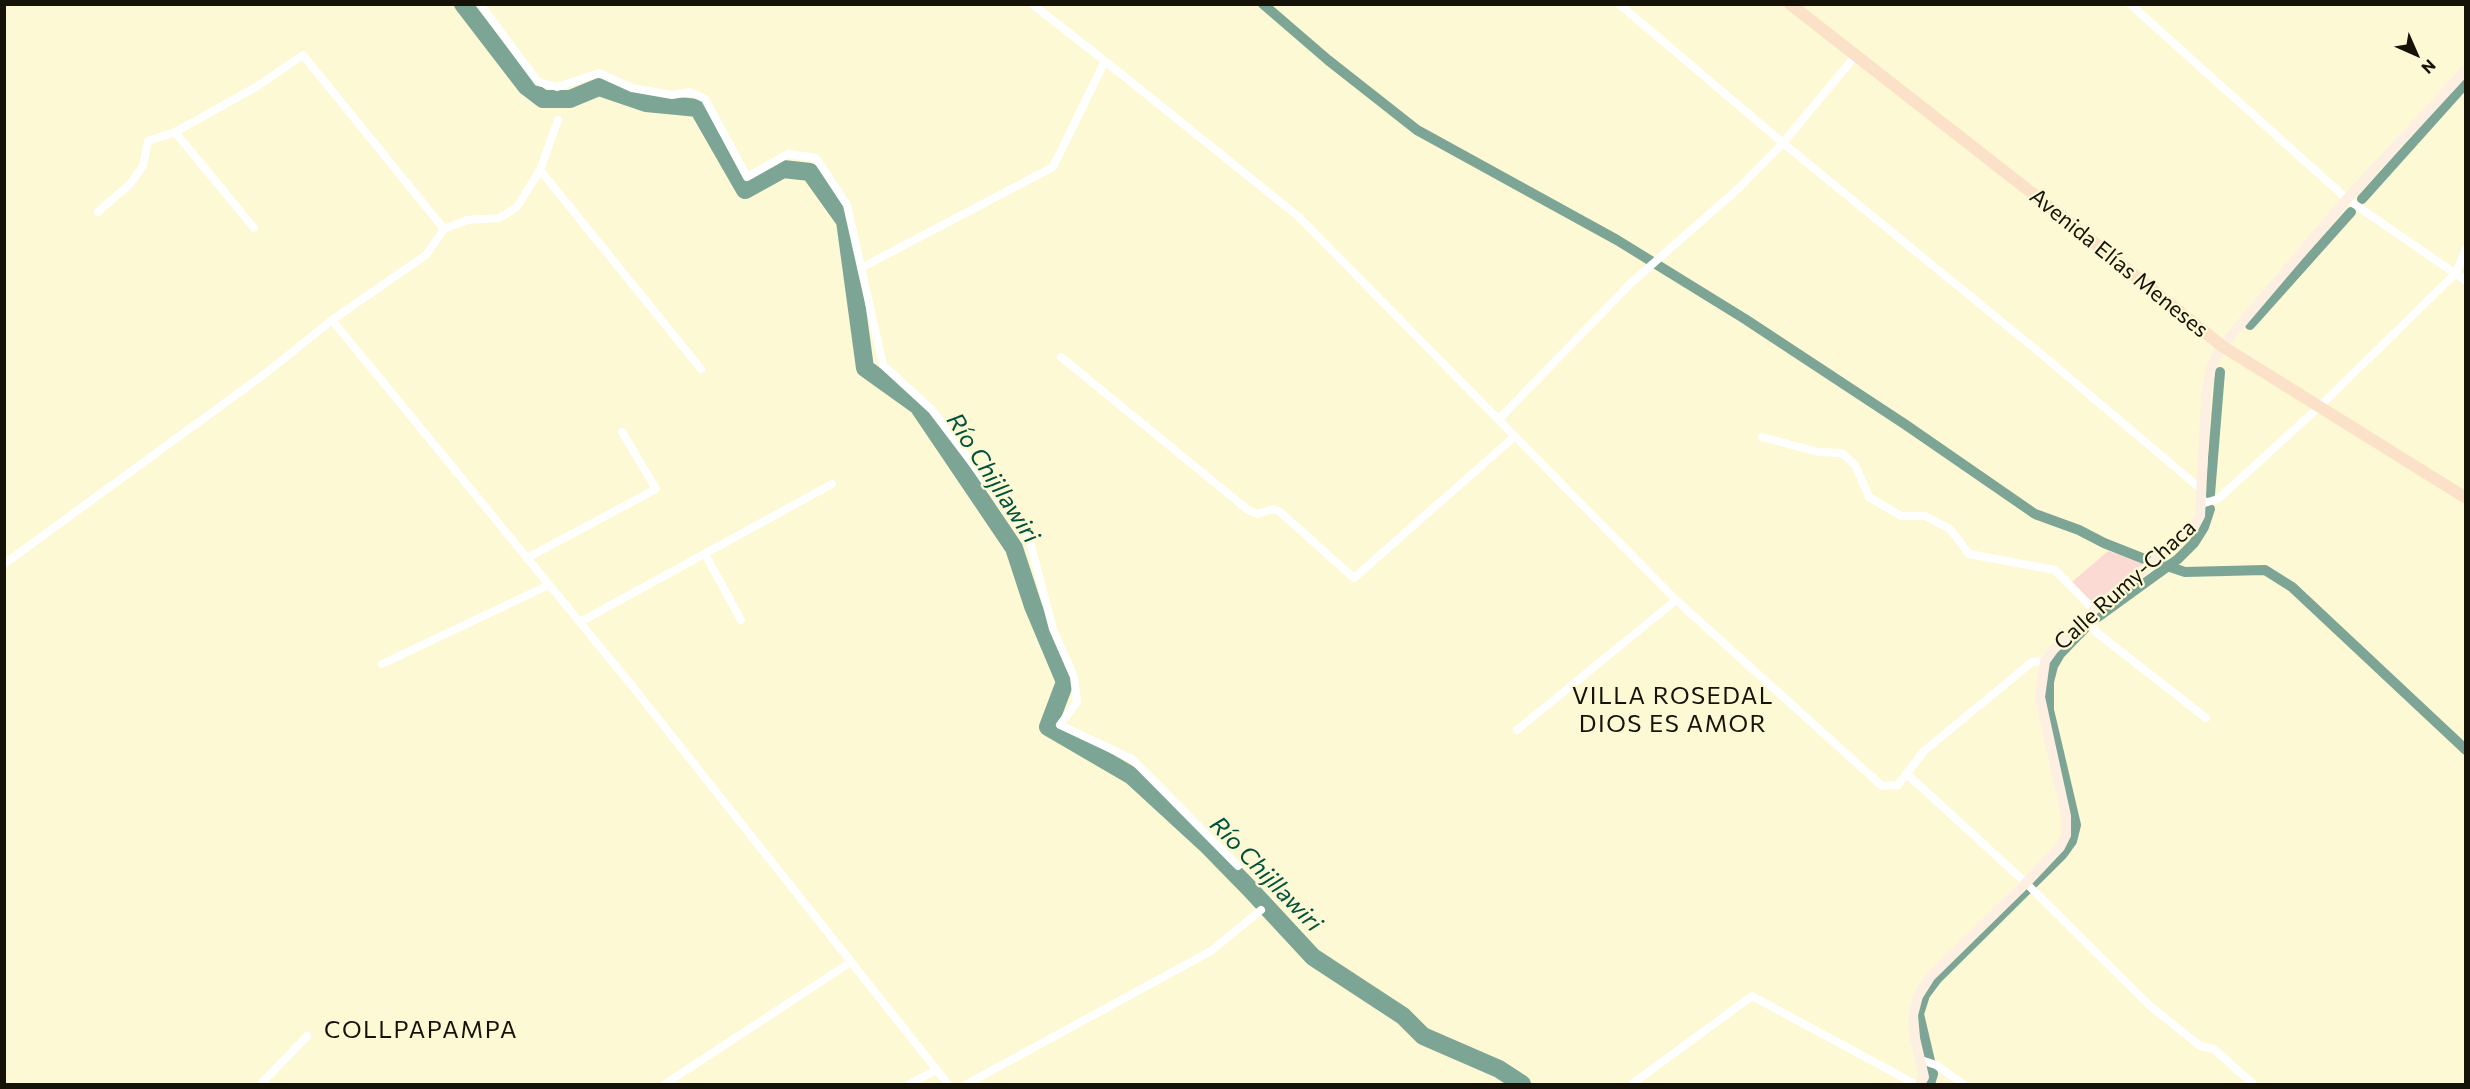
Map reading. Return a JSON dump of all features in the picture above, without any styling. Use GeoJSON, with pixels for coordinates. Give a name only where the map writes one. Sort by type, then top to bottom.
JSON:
{"type":"FeatureCollection","features":[{"type":"Feature","properties":{"kind":"main road","name":"Avenida Elías Meneses"},"geometry":{"type":"LineString","coordinates":[[1790,4],[2055,211],[2222,346],[2466,498]]}},
{"type":"Feature","properties":{"kind":"street"},"geometry":{"type":"LineString","coordinates":[[480,4],[538,82],[557,87],[599,73],[632,87],[672,95],[690,92],[705,99],[747,177],[788,154],[816,158],[847,205],[883,365],[932,410],[1029,538],[1053,629],[1074,677],[1077,702],[1060,725],[1132,759],[1238,866]]}},
{"type":"Feature","properties":{"kind":"street"},"geometry":{"type":"LineString","coordinates":[[1032,4],[1299,217],[1676,600],[1882,786],[1898,785],[1924,751],[2032,662],[2044,662]]}},
{"type":"Feature","properties":{"kind":"street"},"geometry":{"type":"LineString","coordinates":[[1619,4],[1783,143],[1977,300],[2202,490]]}},
{"type":"Feature","properties":{"kind":"street"},"geometry":{"type":"LineString","coordinates":[[2130,4],[2347,199],[2466,281]]}},
{"type":"Feature","properties":{"kind":"street"},"geometry":{"type":"LineString","coordinates":[[98,212],[130,184],[143,166],[148,141],[175,132],[256,87],[303,55],[444,229]]}},
{"type":"Feature","properties":{"kind":"street"},"geometry":{"type":"LineString","coordinates":[[1499,419],[1648,268],[1740,187],[1783,143],[1855,56]]}},
{"type":"Feature","properties":{"kind":"street"},"geometry":{"type":"LineString","coordinates":[[861,268],[1053,167],[1105,61]]}},
{"type":"Feature","properties":{"kind":"street","name":"Calle Rumy-Chaca"},"geometry":{"type":"LineString","coordinates":[[1920,1084],[1924,1077],[1923,1060],[1915,1038],[1913,1015],[1918,996],[1930,977],[2027,884],[2060,847],[2066,835],[2066,816],[2040,697],[2044,662],[2053,650],[2090,614],[2193,528],[2200,516],[2206,396],[2211,367],[2222,346],[2347,199],[2466,70]]}},
{"type":"Feature","properties":{"kind":"street"},"geometry":{"type":"LineString","coordinates":[[4,564],[266,373],[332,320],[426,255],[444,229],[467,220],[499,218],[517,207],[540,170],[558,120]]}},
{"type":"Feature","properties":{"kind":"street"},"geometry":{"type":"LineString","coordinates":[[175,132],[254,228]]}},
{"type":"Feature","properties":{"kind":"street"},"geometry":{"type":"LineString","coordinates":[[540,170],[701,369]]}},
{"type":"Feature","properties":{"kind":"street"},"geometry":{"type":"LineString","coordinates":[[2201,504],[2218,499],[2320,406],[2456,273],[2466,249]]}},
{"type":"Feature","properties":{"kind":"street"},"geometry":{"type":"LineString","coordinates":[[332,320],[580,622],[948,1084]]}},
{"type":"Feature","properties":{"kind":"street"},"geometry":{"type":"LineString","coordinates":[[1061,357],[1248,510],[1258,514],[1273,509],[1279,511],[1354,578],[1515,436]]}},
{"type":"Feature","properties":{"kind":"street"},"geometry":{"type":"LineString","coordinates":[[527,558],[656,489],[622,432]]}},
{"type":"Feature","properties":{"kind":"street"},"geometry":{"type":"LineString","coordinates":[[1762,437],[1818,452],[1842,453],[1855,465],[1869,497],[1901,516],[1925,516],[1950,529],[1969,554],[2055,570],[2090,614],[2096,632],[2206,718]]}},
{"type":"Feature","properties":{"kind":"street"},"geometry":{"type":"LineString","coordinates":[[580,622],[832,484]]}},
{"type":"Feature","properties":{"kind":"street"},"geometry":{"type":"LineString","coordinates":[[705,554],[741,620]]}},
{"type":"Feature","properties":{"kind":"street"},"geometry":{"type":"LineString","coordinates":[[382,664],[549,585]]}},
{"type":"Feature","properties":{"kind":"street"},"geometry":{"type":"LineString","coordinates":[[1517,730],[1676,600]]}},
{"type":"Feature","properties":{"kind":"street"},"geometry":{"type":"LineString","coordinates":[[1906,774],[2027,884],[2149,1005],[2200,1046],[2214,1050],[2253,1084]]}},
{"type":"Feature","properties":{"kind":"street"},"geometry":{"type":"LineString","coordinates":[[967,1084],[1211,951],[1261,910]]}},
{"type":"Feature","properties":{"kind":"street"},"geometry":{"type":"LineString","coordinates":[[664,1084],[851,962]]}},
{"type":"Feature","properties":{"kind":"street"},"geometry":{"type":"LineString","coordinates":[[1632,1084],[1752,996],[1915,1084]]}},
{"type":"Feature","properties":{"kind":"street"},"geometry":{"type":"LineString","coordinates":[[261,1084],[307,1036]]}},
{"type":"Feature","properties":{"kind":"street"},"geometry":{"type":"LineString","coordinates":[[1923,1060],[1936,1065],[1963,1084]]}},
{"type":"Feature","properties":{"kind":"street"},"geometry":{"type":"LineString","coordinates":[[910,1084],[936,1070]]}},
{"type":"Feature","properties":{"kind":"shaded area"},"geometry":{"type":"Polygon","coordinates":[[[2108,551],[2144,563],[2094,604],[2072,582],[2108,551]]]}},
{"type":"Feature","properties":{"kind":"waterway","name":"Río Chijllawiri"},"geometry":{"type":"LineString","coordinates":[[463,4],[526,86],[543,99],[570,99],[599,87],[646,103],[698,108],[745,190],[783,169],[810,172],[845,221],[865,368],[918,406],[1014,548],[1033,606],[1065,682],[1048,727],[1132,776],[1206,844],[1313,957],[1403,1016],[1423,1036],[1499,1069],[1522,1084]]}},
{"type":"Feature","properties":{"kind":"waterway"},"geometry":{"type":"LineString","coordinates":[[1263,4],[1328,60],[1417,130],[1617,240],[1745,319],[1906,425],[2035,514],[2079,530],[2104,543],[2147,560]]}},
{"type":"Feature","properties":{"kind":"waterway"},"geometry":{"type":"LineString","coordinates":[[2362,199],[2466,83]]}},
{"type":"Feature","properties":{"kind":"waterway"},"geometry":{"type":"LineString","coordinates":[[2250,325],[2351,212]]}},
{"type":"Feature","properties":{"kind":"waterway"},"geometry":{"type":"LineString","coordinates":[[2210,494],[2220,372]]}},
{"type":"Feature","properties":{"kind":"waterway"},"geometry":{"type":"LineString","coordinates":[[2098,617],[2178,559],[2194,543],[2204,527],[2210,509]]}},
{"type":"Feature","properties":{"kind":"waterway"},"geometry":{"type":"LineString","coordinates":[[2161,564],[2185,572],[2265,570],[2292,587],[2466,750]]}},
{"type":"Feature","properties":{"kind":"waterway"},"geometry":{"type":"LineString","coordinates":[[1930,1084],[1933,1074],[1919,1014],[1925,995],[1937,979],[2062,855],[2072,841],[2076,825],[2049,710],[2049,682],[2053,666],[2060,654],[2085,628]]}},
{"type":"Feature","properties":{"kind":"district","name":"VILLA ROSEDAL DIOS ES AMOR"},"geometry":{"type":"Point","coordinates":[1673,710]}},
{"type":"Feature","properties":{"kind":"district","name":"COLLPAPAMPA"},"geometry":{"type":"Point","coordinates":[421,1030]}}]}
